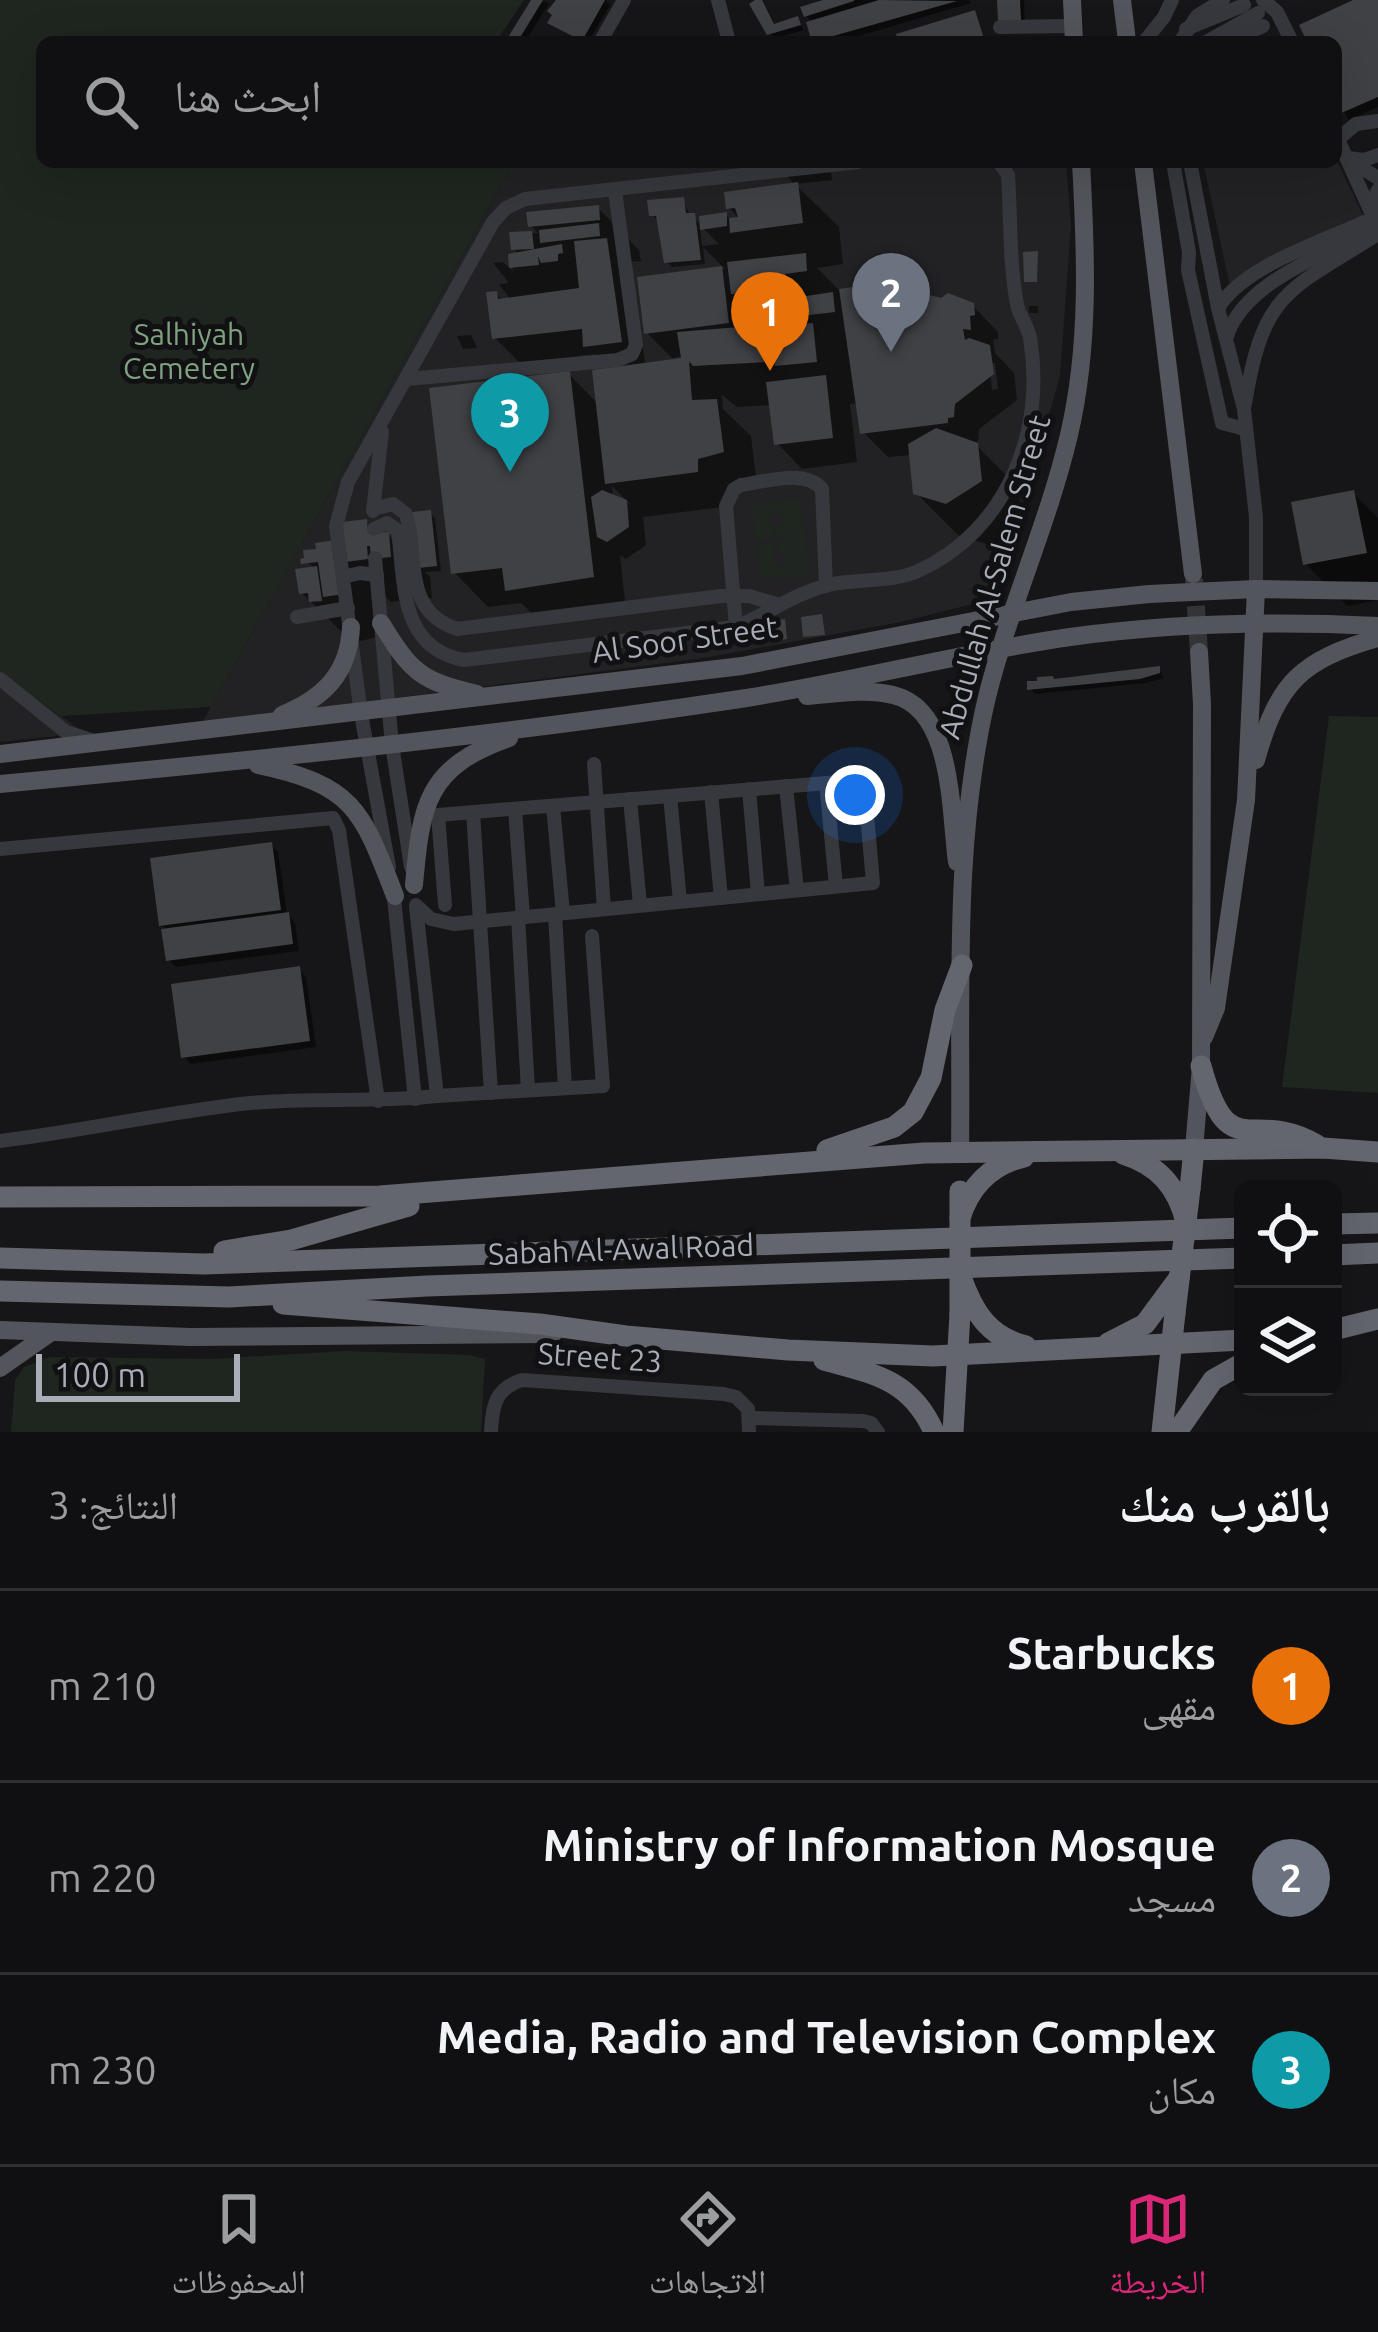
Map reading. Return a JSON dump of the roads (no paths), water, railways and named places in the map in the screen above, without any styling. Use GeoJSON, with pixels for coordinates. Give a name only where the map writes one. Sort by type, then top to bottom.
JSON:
{"type":"FeatureCollection","features":[{"type":"Feature","properties":{"kind":"highway"},"geometry":{"type":"LineString","coordinates":[[786,1162],[870,1136],[914,1112],[931,1078],[945,1010],[962,964]]}},
{"type":"Feature","properties":{"kind":"highway"},"geometry":{"type":"LineString","coordinates":[[1202,1066],[1213,1106],[1225,1122],[1240,1129],[1289,1132],[1323,1148]]}},
{"type":"Feature","properties":{"kind":"highway"},"geometry":{"type":"LineString","coordinates":[[0,1197],[380,1196],[960,1152],[1323,1148],[1378,1152]]}},
{"type":"Feature","properties":{"kind":"highway"},"geometry":{"type":"LineString","coordinates":[[1162,1432],[1173,1346],[1166,1312],[1179,1278],[1186,1222],[1184,1191],[1194,1149]]}},
{"type":"Feature","properties":{"kind":"highway"},"geometry":{"type":"LineString","coordinates":[[1092,1150],[1142,1160],[1184,1191]]}},
{"type":"Feature","properties":{"kind":"highway"},"geometry":{"type":"LineString","coordinates":[[966,1190],[999,1166],[1048,1151]]}},
{"type":"Feature","properties":{"kind":"highway"},"geometry":{"type":"LineString","coordinates":[[953,1432],[957,1355],[966,1310],[960,1273],[960,1218],[966,1190],[960,1152]]}},
{"type":"Feature","properties":{"kind":"highway"},"geometry":{"type":"LineString","coordinates":[[145,1262],[291,1240],[387,1209],[534,1187]]}},
{"type":"Feature","properties":{"kind":"highway"},"geometry":{"type":"LineString","coordinates":[[1342,1225],[1378,1223]]}},
{"type":"Feature","properties":{"kind":"highway","name":"Sabah Al-Awal Road"},"geometry":{"type":"LineString","coordinates":[[0,1258],[306,1261],[1234,1228]]}},
{"type":"Feature","properties":{"kind":"highway"},"geometry":{"type":"LineString","coordinates":[[1342,1255],[1378,1253]]}},
{"type":"Feature","properties":{"kind":"highway","name":"Sabah Al-Awal Road"},"geometry":{"type":"LineString","coordinates":[[0,1291],[229,1297],[1234,1258]]}},
{"type":"Feature","properties":{"kind":"highway"},"geometry":{"type":"LineString","coordinates":[[229,1297],[788,1350],[957,1355],[1234,1341]]}},
{"type":"Feature","properties":{"kind":"highway"},"geometry":{"type":"LineString","coordinates":[[966,1310],[995,1334],[1044,1350]]}},
{"type":"Feature","properties":{"kind":"highway"},"geometry":{"type":"LineString","coordinates":[[1090,1348],[1130,1335],[1166,1312]]}},
{"type":"Feature","properties":{"kind":"highway"},"geometry":{"type":"LineString","coordinates":[[1342,1328],[1378,1319]]}},
{"type":"Feature","properties":{"kind":"highway"},"geometry":{"type":"LineString","coordinates":[[788,1350],[865,1371],[907,1390],[934,1432]]}},
{"type":"Feature","properties":{"kind":"highway"},"geometry":{"type":"LineString","coordinates":[[1178,1432],[1213,1380],[1234,1369]]}},
{"type":"Feature","properties":{"kind":"main road"},"geometry":{"type":"LineString","coordinates":[[1072,0],[1074,34]]}},
{"type":"Feature","properties":{"kind":"main road"},"geometry":{"type":"LineString","coordinates":[[1122,0],[1126,36]]}},
{"type":"Feature","properties":{"kind":"main road","name":"Abdullah Al-Salem Street"},"geometry":{"type":"LineString","coordinates":[[960,1152],[962,892],[972,778],[988,695],[1069,435],[1083,357],[1083,168]]}},
{"type":"Feature","properties":{"kind":"main road"},"geometry":{"type":"LineString","coordinates":[[1144,168],[1193,574]]}},
{"type":"Feature","properties":{"kind":"main road"},"geometry":{"type":"LineString","coordinates":[[1202,1042],[1216,1008],[1246,800],[1256,589]]}},
{"type":"Feature","properties":{"kind":"main road","name":"Al Soor Street"},"geometry":{"type":"LineString","coordinates":[[0,754],[742,666],[1014,612],[1148,593],[1378,591]]}},
{"type":"Feature","properties":{"kind":"main road"},"geometry":{"type":"LineString","coordinates":[[254,726],[298,709],[326,691],[345,662],[349,617]]}},
{"type":"Feature","properties":{"kind":"main road"},"geometry":{"type":"LineString","coordinates":[[382,623],[399,654],[422,677],[494,697]]}},
{"type":"Feature","properties":{"kind":"main road"},"geometry":{"type":"LineString","coordinates":[[0,784],[368,748],[736,700],[1092,635],[1256,625],[1378,626]]}},
{"type":"Feature","properties":{"kind":"main road"},"geometry":{"type":"LineString","coordinates":[[1246,800],[1272,712],[1291,681],[1317,659],[1378,638]]}},
{"type":"Feature","properties":{"kind":"main road"},"geometry":{"type":"LineString","coordinates":[[1194,1149],[1202,1066],[1199,652]]}},
{"type":"Feature","properties":{"kind":"main road"},"geometry":{"type":"LineString","coordinates":[[736,700],[877,693],[900,697],[919,708],[933,724],[942,747],[962,892]]}},
{"type":"Feature","properties":{"kind":"main road"},"geometry":{"type":"LineString","coordinates":[[415,895],[419,823],[443,774],[462,758],[545,726]]}},
{"type":"Feature","properties":{"kind":"main road"},"geometry":{"type":"LineString","coordinates":[[242,761],[309,776],[347,800],[368,832],[394,896]]}},
{"type":"Feature","properties":{"kind":"main road"},"geometry":{"type":"LineString","coordinates":[[0,1330],[190,1337],[474,1332],[626,1336]]}},
{"type":"Feature","properties":{"kind":"main road"},"geometry":{"type":"LineString","coordinates":[[0,1368],[50,1333]]}},
{"type":"Feature","properties":{"kind":"street"},"geometry":{"type":"LineString","coordinates":[[603,36],[624,0]]}},
{"type":"Feature","properties":{"kind":"street"},"geometry":{"type":"LineString","coordinates":[[1183,36],[1204,10],[1223,0]]}},
{"type":"Feature","properties":{"kind":"street"},"geometry":{"type":"LineString","coordinates":[[1149,36],[1176,1]]}},
{"type":"Feature","properties":{"kind":"street"},"geometry":{"type":"LineString","coordinates":[[724,2],[728,36]]}},
{"type":"Feature","properties":{"kind":"street"},"geometry":{"type":"LineString","coordinates":[[1183,36],[1257,11],[1277,12],[1289,36]]}},
{"type":"Feature","properties":{"kind":"street"},"geometry":{"type":"LineString","coordinates":[[1216,36],[1257,11]]}},
{"type":"Feature","properties":{"kind":"street"},"geometry":{"type":"LineString","coordinates":[[1233,36],[1257,11]]}},
{"type":"Feature","properties":{"kind":"street"},"geometry":{"type":"LineString","coordinates":[[1000,27],[1074,34]]}},
{"type":"Feature","properties":{"kind":"street"},"geometry":{"type":"LineString","coordinates":[[1342,134],[1356,124],[1378,121]]}},
{"type":"Feature","properties":{"kind":"street"},"geometry":{"type":"LineString","coordinates":[[1342,147],[1372,224]]}},
{"type":"Feature","properties":{"kind":"street"},"geometry":{"type":"LineString","coordinates":[[1348,159],[1378,155]]}},
{"type":"Feature","properties":{"kind":"street"},"geometry":{"type":"LineString","coordinates":[[1348,159],[1378,178]]}},
{"type":"Feature","properties":{"kind":"street"},"geometry":{"type":"LineString","coordinates":[[415,1099],[394,896],[361,714],[336,526],[339,507],[493,222],[506,208],[525,200],[809,168]]}},
{"type":"Feature","properties":{"kind":"street"},"geometry":{"type":"LineString","coordinates":[[383,421],[374,531],[387,523],[398,531],[408,614],[429,642],[454,658],[492,658],[736,627],[776,604],[826,586],[898,577],[926,568],[991,515],[1016,476],[1031,393],[1030,336],[1017,308],[1008,175],[1003,168]]}},
{"type":"Feature","properties":{"kind":"street"},"geometry":{"type":"LineString","coordinates":[[1174,168],[1188,270],[1222,423],[1245,429]]}},
{"type":"Feature","properties":{"kind":"street"},"geometry":{"type":"LineString","coordinates":[[1191,168],[1218,308],[1244,409],[1256,517],[1256,589]]}},
{"type":"Feature","properties":{"kind":"street"},"geometry":{"type":"LineString","coordinates":[[1372,224],[1371,199],[1378,190]]}},
{"type":"Feature","properties":{"kind":"street"},"geometry":{"type":"LineString","coordinates":[[406,379],[618,360],[632,354],[636,345],[615,191]]}},
{"type":"Feature","properties":{"kind":"street"},"geometry":{"type":"LineString","coordinates":[[1218,308],[1249,277],[1372,224]]}},
{"type":"Feature","properties":{"kind":"street"},"geometry":{"type":"LineString","coordinates":[[1226,341],[1238,313],[1259,290],[1372,224]]}},
{"type":"Feature","properties":{"kind":"street"},"geometry":{"type":"LineString","coordinates":[[1244,409],[1255,346],[1275,307],[1372,224]]}},
{"type":"Feature","properties":{"kind":"street"},"geometry":{"type":"LineString","coordinates":[[353,474],[366,472],[375,482]]}},
{"type":"Feature","properties":{"kind":"street"},"geometry":{"type":"LineString","coordinates":[[736,627],[726,506],[734,489],[806,477],[822,489],[826,586]]}},
{"type":"Feature","properties":{"kind":"street"},"geometry":{"type":"LineString","coordinates":[[373,509],[387,503],[406,514],[416,592],[435,618],[457,628],[734,595],[776,604]]}},
{"type":"Feature","properties":{"kind":"street"},"geometry":{"type":"LineString","coordinates":[[375,559],[388,711],[437,1096]]}},
{"type":"Feature","properties":{"kind":"street"},"geometry":{"type":"LineString","coordinates":[[343,577],[377,575]]}},
{"type":"Feature","properties":{"kind":"street"},"geometry":{"type":"LineString","coordinates":[[297,617],[349,617]]}},
{"type":"Feature","properties":{"kind":"street"},"geometry":{"type":"LineString","coordinates":[[0,680],[66,732],[102,743]]}},
{"type":"Feature","properties":{"kind":"street"},"geometry":{"type":"LineString","coordinates":[[594,764],[604,909]]}},
{"type":"Feature","properties":{"kind":"street"},"geometry":{"type":"LineString","coordinates":[[415,895],[431,919],[454,924],[873,883],[864,780],[438,815],[446,905]]}},
{"type":"Feature","properties":{"kind":"street"},"geometry":{"type":"LineString","coordinates":[[826,783],[836,886]]}},
{"type":"Feature","properties":{"kind":"street"},"geometry":{"type":"LineString","coordinates":[[787,786],[797,890]]}},
{"type":"Feature","properties":{"kind":"street"},"geometry":{"type":"LineString","coordinates":[[749,789],[758,893]]}},
{"type":"Feature","properties":{"kind":"street"},"geometry":{"type":"LineString","coordinates":[[711,793],[721,898]]}},
{"type":"Feature","properties":{"kind":"street"},"geometry":{"type":"LineString","coordinates":[[670,796],[680,902]]}},
{"type":"Feature","properties":{"kind":"street"},"geometry":{"type":"LineString","coordinates":[[630,799],[640,905]]}},
{"type":"Feature","properties":{"kind":"street"},"geometry":{"type":"LineString","coordinates":[[554,806],[565,1088]]}},
{"type":"Feature","properties":{"kind":"street"},"geometry":{"type":"LineString","coordinates":[[515,809],[528,1090]]}},
{"type":"Feature","properties":{"kind":"street"},"geometry":{"type":"LineString","coordinates":[[473,812],[491,1093]]}},
{"type":"Feature","properties":{"kind":"street"},"geometry":{"type":"LineString","coordinates":[[0,848],[333,818],[339,830],[378,1101]]}},
{"type":"Feature","properties":{"kind":"street"},"geometry":{"type":"LineString","coordinates":[[421,952],[435,934],[454,924]]}},
{"type":"Feature","properties":{"kind":"street"},"geometry":{"type":"LineString","coordinates":[[0,1141],[249,1103],[331,1098],[378,1101],[603,1086],[592,936]]}},
{"type":"Feature","properties":{"kind":"street","name":"Street 23"},"geometry":{"type":"LineString","coordinates":[[490,1432],[502,1391],[522,1380],[736,1396],[750,1425]]}},
{"type":"Feature","properties":{"kind":"street"},"geometry":{"type":"LineString","coordinates":[[750,1425],[863,1421],[878,1432]]}},
{"type":"Feature","properties":{"kind":"tunnel"},"geometry":{"type":"LineString","coordinates":[[1194,579],[1199,652]]}},
{"type":"Feature","properties":{"kind":"place","name":"Ministry of Information Mosque"},"geometry":{"type":"Point","coordinates":[891,352]}},
{"type":"Feature","properties":{"kind":"place","name":"Starbucks"},"geometry":{"type":"Point","coordinates":[770,371]}},
{"type":"Feature","properties":{"kind":"place","name":"Media, Radio and Television Complex"},"geometry":{"type":"Point","coordinates":[510,472]}},
{"type":"Feature","properties":{"kind":"park label","name":"Salhiyah Cemetery"},"geometry":{"type":"Point","coordinates":[189,352]}}]}
